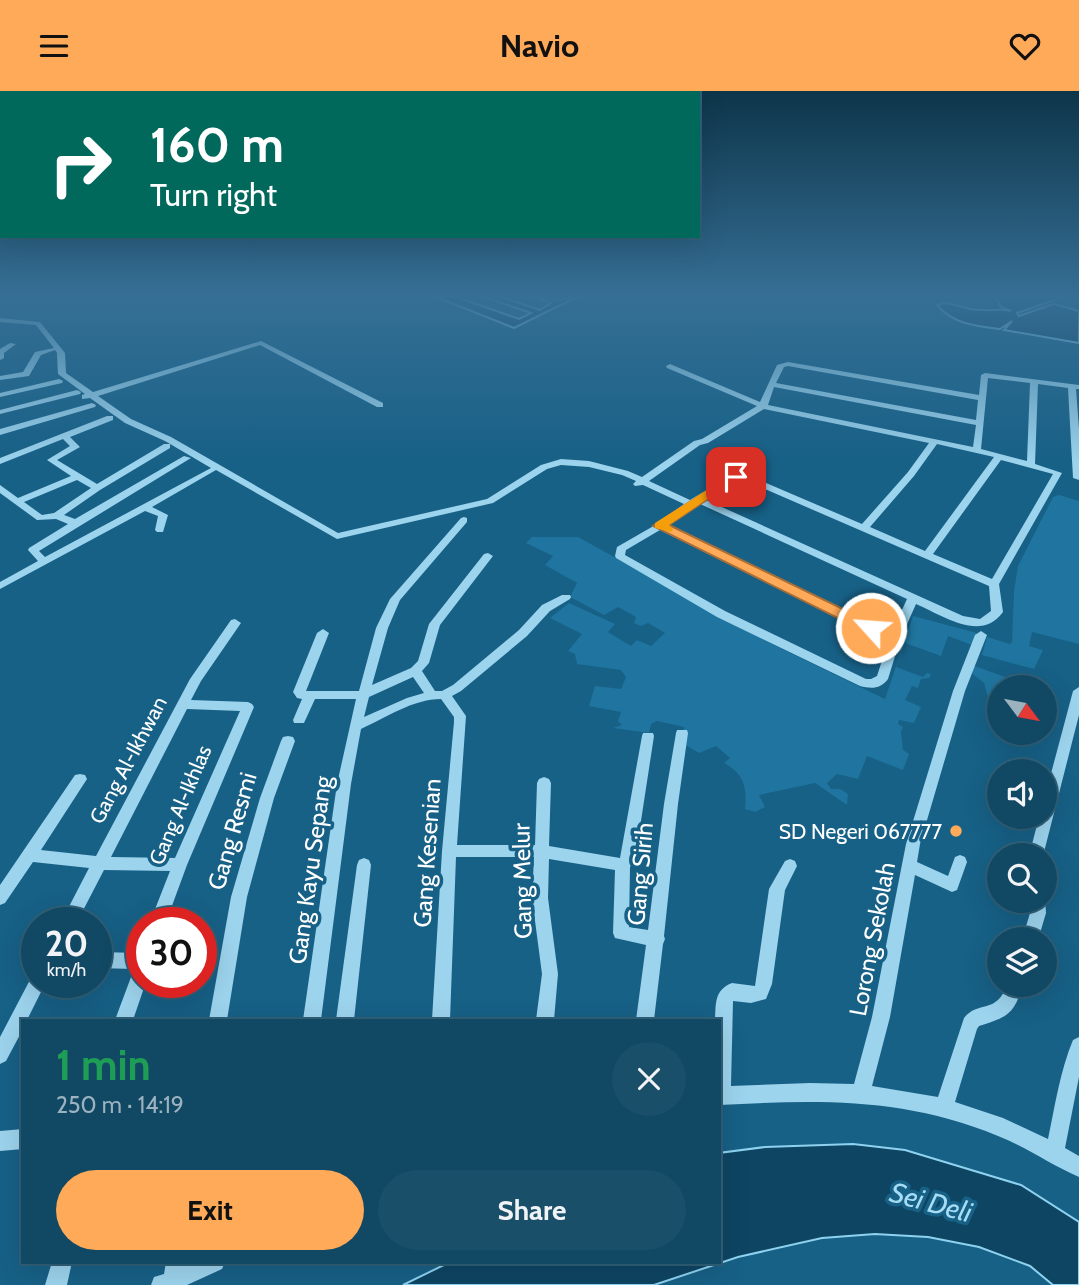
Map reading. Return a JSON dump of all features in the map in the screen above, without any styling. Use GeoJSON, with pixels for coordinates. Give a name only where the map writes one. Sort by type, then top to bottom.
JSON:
{"type":"FeatureCollection","features":[{"type":"Feature","properties":{"kind":"street"},"geometry":{"type":"LineString","coordinates":[[0,378],[26,374],[38,354],[56,352]]}},
{"type":"Feature","properties":{"kind":"street"},"geometry":{"type":"LineString","coordinates":[[56,352],[53,372],[59,381],[128,422],[263,495],[303,525],[340,542],[492,503],[543,474],[571,464],[641,482],[959,619],[981,624],[988,622],[996,613],[994,584],[1058,473]]}},
{"type":"Feature","properties":{"kind":"street"},"geometry":{"type":"LineString","coordinates":[[56,352],[62,375],[110,418],[165,442],[187,458],[241,483]]}},
{"type":"Feature","properties":{"kind":"street"},"geometry":{"type":"LineString","coordinates":[[0,432],[86,398],[233,352]]}},
{"type":"Feature","properties":{"kind":"street"},"geometry":{"type":"LineString","coordinates":[[278,352],[380,405]]}},
{"type":"Feature","properties":{"kind":"street"},"geometry":{"type":"LineString","coordinates":[[641,482],[697,443],[752,413],[763,403],[781,365],[788,364],[981,398]]}},
{"type":"Feature","properties":{"kind":"street"},"geometry":{"type":"LineString","coordinates":[[670,366],[752,403],[763,403],[933,442],[999,455],[1079,478],[1075,387],[985,375],[976,450]]}},
{"type":"Feature","properties":{"kind":"street"},"geometry":{"type":"LineString","coordinates":[[0,395],[59,381]]}},
{"type":"Feature","properties":{"kind":"street"},"geometry":{"type":"LineString","coordinates":[[1031,463],[1032,381]]}},
{"type":"Feature","properties":{"kind":"street"},"geometry":{"type":"LineString","coordinates":[[771,384],[978,423]]}},
{"type":"Feature","properties":{"kind":"street"},"geometry":{"type":"LineString","coordinates":[[0,412],[86,398]]}},
{"type":"Feature","properties":{"kind":"street"},"geometry":{"type":"LineString","coordinates":[[697,443],[699,437],[752,403]]}},
{"type":"Feature","properties":{"kind":"street"},"geometry":{"type":"LineString","coordinates":[[742,409],[752,413]]}},
{"type":"Feature","properties":{"kind":"street"},"geometry":{"type":"LineString","coordinates":[[0,461],[110,418]]}},
{"type":"Feature","properties":{"kind":"street"},"geometry":{"type":"LineString","coordinates":[[64,436],[76,447],[51,460],[97,488]]}},
{"type":"Feature","properties":{"kind":"street"},"geometry":{"type":"LineString","coordinates":[[57,516],[165,442]]}},
{"type":"Feature","properties":{"kind":"street"},"geometry":{"type":"LineString","coordinates":[[864,528],[911,474],[933,442]]}},
{"type":"Feature","properties":{"kind":"street"},"geometry":{"type":"LineString","coordinates":[[927,555],[999,455]]}},
{"type":"Feature","properties":{"kind":"street"},"geometry":{"type":"LineString","coordinates":[[13,456],[22,462]]}},
{"type":"Feature","properties":{"kind":"street"},"geometry":{"type":"LineString","coordinates":[[43,561],[33,550],[187,458]]}},
{"type":"Feature","properties":{"kind":"street"},"geometry":{"type":"LineString","coordinates":[[0,586],[212,470]]}},
{"type":"Feature","properties":{"kind":"street"},"geometry":{"type":"LineString","coordinates":[[17,502],[78,476]]}},
{"type":"Feature","properties":{"kind":"street"},"geometry":{"type":"LineString","coordinates":[[913,598],[894,640],[882,679],[873,684],[853,679],[721,614],[620,556],[621,549],[731,479],[741,477],[994,584]]}},
{"type":"Feature","properties":{"kind":"street"},"geometry":{"type":"LineString","coordinates":[[0,488],[40,518],[57,516],[76,523]]}},
{"type":"Feature","properties":{"kind":"street"},"geometry":{"type":"LineString","coordinates":[[144,507],[163,515],[160,530]]}},
{"type":"Feature","properties":{"kind":"street","name":"Gang Kayu Sepang"},"geometry":{"type":"LineString","coordinates":[[312,1019],[344,785],[362,695],[387,613],[395,599],[464,520]]}},
{"type":"Feature","properties":{"kind":"street"},"geometry":{"type":"LineString","coordinates":[[660,526],[894,640]]}},
{"type":"Feature","properties":{"kind":"street"},"geometry":{"type":"LineString","coordinates":[[323,633],[299,692],[310,696],[362,695],[415,671],[423,663],[435,624],[488,556]]}},
{"type":"Feature","properties":{"kind":"street"},"geometry":{"type":"LineString","coordinates":[[355,726],[390,709],[457,688],[523,633],[546,608],[566,597]]}},
{"type":"Feature","properties":{"kind":"street","name":"Gang Al-Ikhwan"},"geometry":{"type":"LineString","coordinates":[[77,907],[196,679],[235,623]]}},
{"type":"Feature","properties":{"kind":"street","name":"Lorong Sekolah"},"geometry":{"type":"LineString","coordinates":[[861,1093],[881,1017],[913,844],[959,691],[981,635]]}},
{"type":"Feature","properties":{"kind":"street","name":"Gang Kesenian"},"geometry":{"type":"LineString","coordinates":[[415,671],[460,716],[449,851],[441,1019]]}},
{"type":"Feature","properties":{"kind":"street"},"geometry":{"type":"LineString","coordinates":[[1039,843],[1079,691]]}},
{"type":"Feature","properties":{"kind":"street"},"geometry":{"type":"LineString","coordinates":[[299,720],[310,696]]}},
{"type":"Feature","properties":{"kind":"street","name":"Gang Al-Ikhlas"},"geometry":{"type":"LineString","coordinates":[[164,907],[248,707],[183,704]]}},
{"type":"Feature","properties":{"kind":"street","name":"Gang Sirih"},"geometry":{"type":"LineString","coordinates":[[645,1019],[657,939],[669,803],[682,733]]}},
{"type":"Feature","properties":{"kind":"street"},"geometry":{"type":"LineString","coordinates":[[648,737],[628,860],[623,865],[621,933],[657,939]]}},
{"type":"Feature","properties":{"kind":"street","name":"Gang Resmi"},"geometry":{"type":"LineString","coordinates":[[218,1019],[239,897],[267,798],[288,741]]}},
{"type":"Feature","properties":{"kind":"street"},"geometry":{"type":"LineString","coordinates":[[0,898],[80,779]]}},
{"type":"Feature","properties":{"kind":"street","name":"Gang Melur"},"geometry":{"type":"LineString","coordinates":[[544,783],[540,898],[550,974],[545,1019]]}},
{"type":"Feature","properties":{"kind":"street"},"geometry":{"type":"LineString","coordinates":[[449,851],[542,851],[623,865]]}},
{"type":"Feature","properties":{"kind":"street"},"geometry":{"type":"LineString","coordinates":[[30,855],[99,863],[180,865]]}},
{"type":"Feature","properties":{"kind":"street"},"geometry":{"type":"LineString","coordinates":[[910,866],[952,885],[960,862]]}},
{"type":"Feature","properties":{"kind":"street"},"geometry":{"type":"LineString","coordinates":[[345,1019],[364,865]]}},
{"type":"Feature","properties":{"kind":"street"},"geometry":{"type":"LineString","coordinates":[[721,1076],[725,997],[732,991],[751,995],[760,993],[764,984],[777,889],[790,866]]}},
{"type":"Feature","properties":{"kind":"street"},"geometry":{"type":"LineString","coordinates":[[944,1108],[970,1024],[974,1019],[998,1014],[1005,1009],[1010,997]]}},
{"type":"Feature","properties":{"kind":"street"},"geometry":{"type":"LineString","coordinates":[[0,1055],[30,998]]}},
{"type":"Feature","properties":{"kind":"street"},"geometry":{"type":"LineString","coordinates":[[124,1019],[132,998]]}},
{"type":"Feature","properties":{"kind":"street"},"geometry":{"type":"LineString","coordinates":[[1055,1152],[1069,1080],[1079,1046]]}},
{"type":"Feature","properties":{"kind":"street"},"geometry":{"type":"LineString","coordinates":[[721,1096],[861,1093],[944,1108],[1020,1136],[1055,1152],[1079,1167]]}},
{"type":"Feature","properties":{"kind":"street"},"geometry":{"type":"LineString","coordinates":[[0,1141],[21,1139]]}},
{"type":"Feature","properties":{"kind":"street"},"geometry":{"type":"LineString","coordinates":[[56,1285],[61,1264]]}},
{"type":"Feature","properties":{"kind":"street"},"geometry":{"type":"LineString","coordinates":[[170,1276],[209,1264]]}},
{"type":"Feature","properties":{"kind":"shaded area"},"geometry":{"type":"Polygon","coordinates":[[[1059,495],[1079,501],[1079,644],[1032,632],[1029,646],[1043,650],[1034,669],[982,655],[987,637],[1010,644],[1012,642],[1018,566],[1053,497],[1059,495]]]}},
{"type":"Feature","properties":{"kind":"shaded area"},"geometry":{"type":"Polygon","coordinates":[[[532,537],[578,537],[774,645],[885,699],[913,616],[977,633],[972,645],[948,636],[941,656],[905,643],[896,667],[923,677],[927,673],[931,674],[929,678],[921,679],[918,688],[912,686],[905,700],[921,707],[914,723],[899,720],[898,724],[903,727],[903,750],[909,754],[903,770],[867,756],[858,779],[837,774],[827,783],[831,789],[840,789],[848,794],[847,805],[815,783],[759,795],[765,807],[755,812],[745,809],[743,781],[724,763],[730,758],[716,746],[699,753],[682,743],[684,727],[657,721],[651,724],[649,733],[613,728],[622,725],[618,721],[621,712],[589,706],[595,686],[621,689],[626,677],[621,670],[577,664],[575,654],[568,651],[582,634],[550,618],[569,603],[615,624],[608,632],[631,646],[637,640],[651,646],[665,633],[648,623],[641,626],[634,623],[636,617],[618,607],[604,615],[570,597],[577,583],[545,565],[553,556],[526,543],[532,537]]]}},
{"type":"Feature","properties":{"kind":"shaded area"},"geometry":{"type":"Polygon","coordinates":[[[972,665],[1000,675],[987,675],[987,694],[984,683],[970,672],[972,665]]]}},
{"type":"Feature","properties":{"kind":"water","name":"Sei Deli"},"geometry":{"type":"Polygon","coordinates":[[[853,1144],[905,1150],[1021,1185],[1079,1222],[1079,1285],[1053,1285],[1030,1266],[979,1247],[928,1237],[875,1234],[822,1238],[721,1263],[721,1153],[765,1147],[853,1144]]]}},
{"type":"Feature","properties":{"kind":"water"},"geometry":{"type":"Polygon","coordinates":[[[446,1264],[717,1264],[654,1285],[403,1285],[446,1264]]]}},
{"type":"Feature","properties":{"kind":"slow traffic"},"geometry":{"type":"LineString","coordinates":[[666,529],[660,526],[707,493]]}},
{"type":"Feature","properties":{"kind":"place","name":"SD Negeri 067777"},"geometry":{"type":"Point","coordinates":[956,831]}},
{"type":"Feature","properties":{"kind":"route"},"geometry":{"type":"LineString","coordinates":[[736,477],[697,499],[660,526],[871,628]]}}]}
